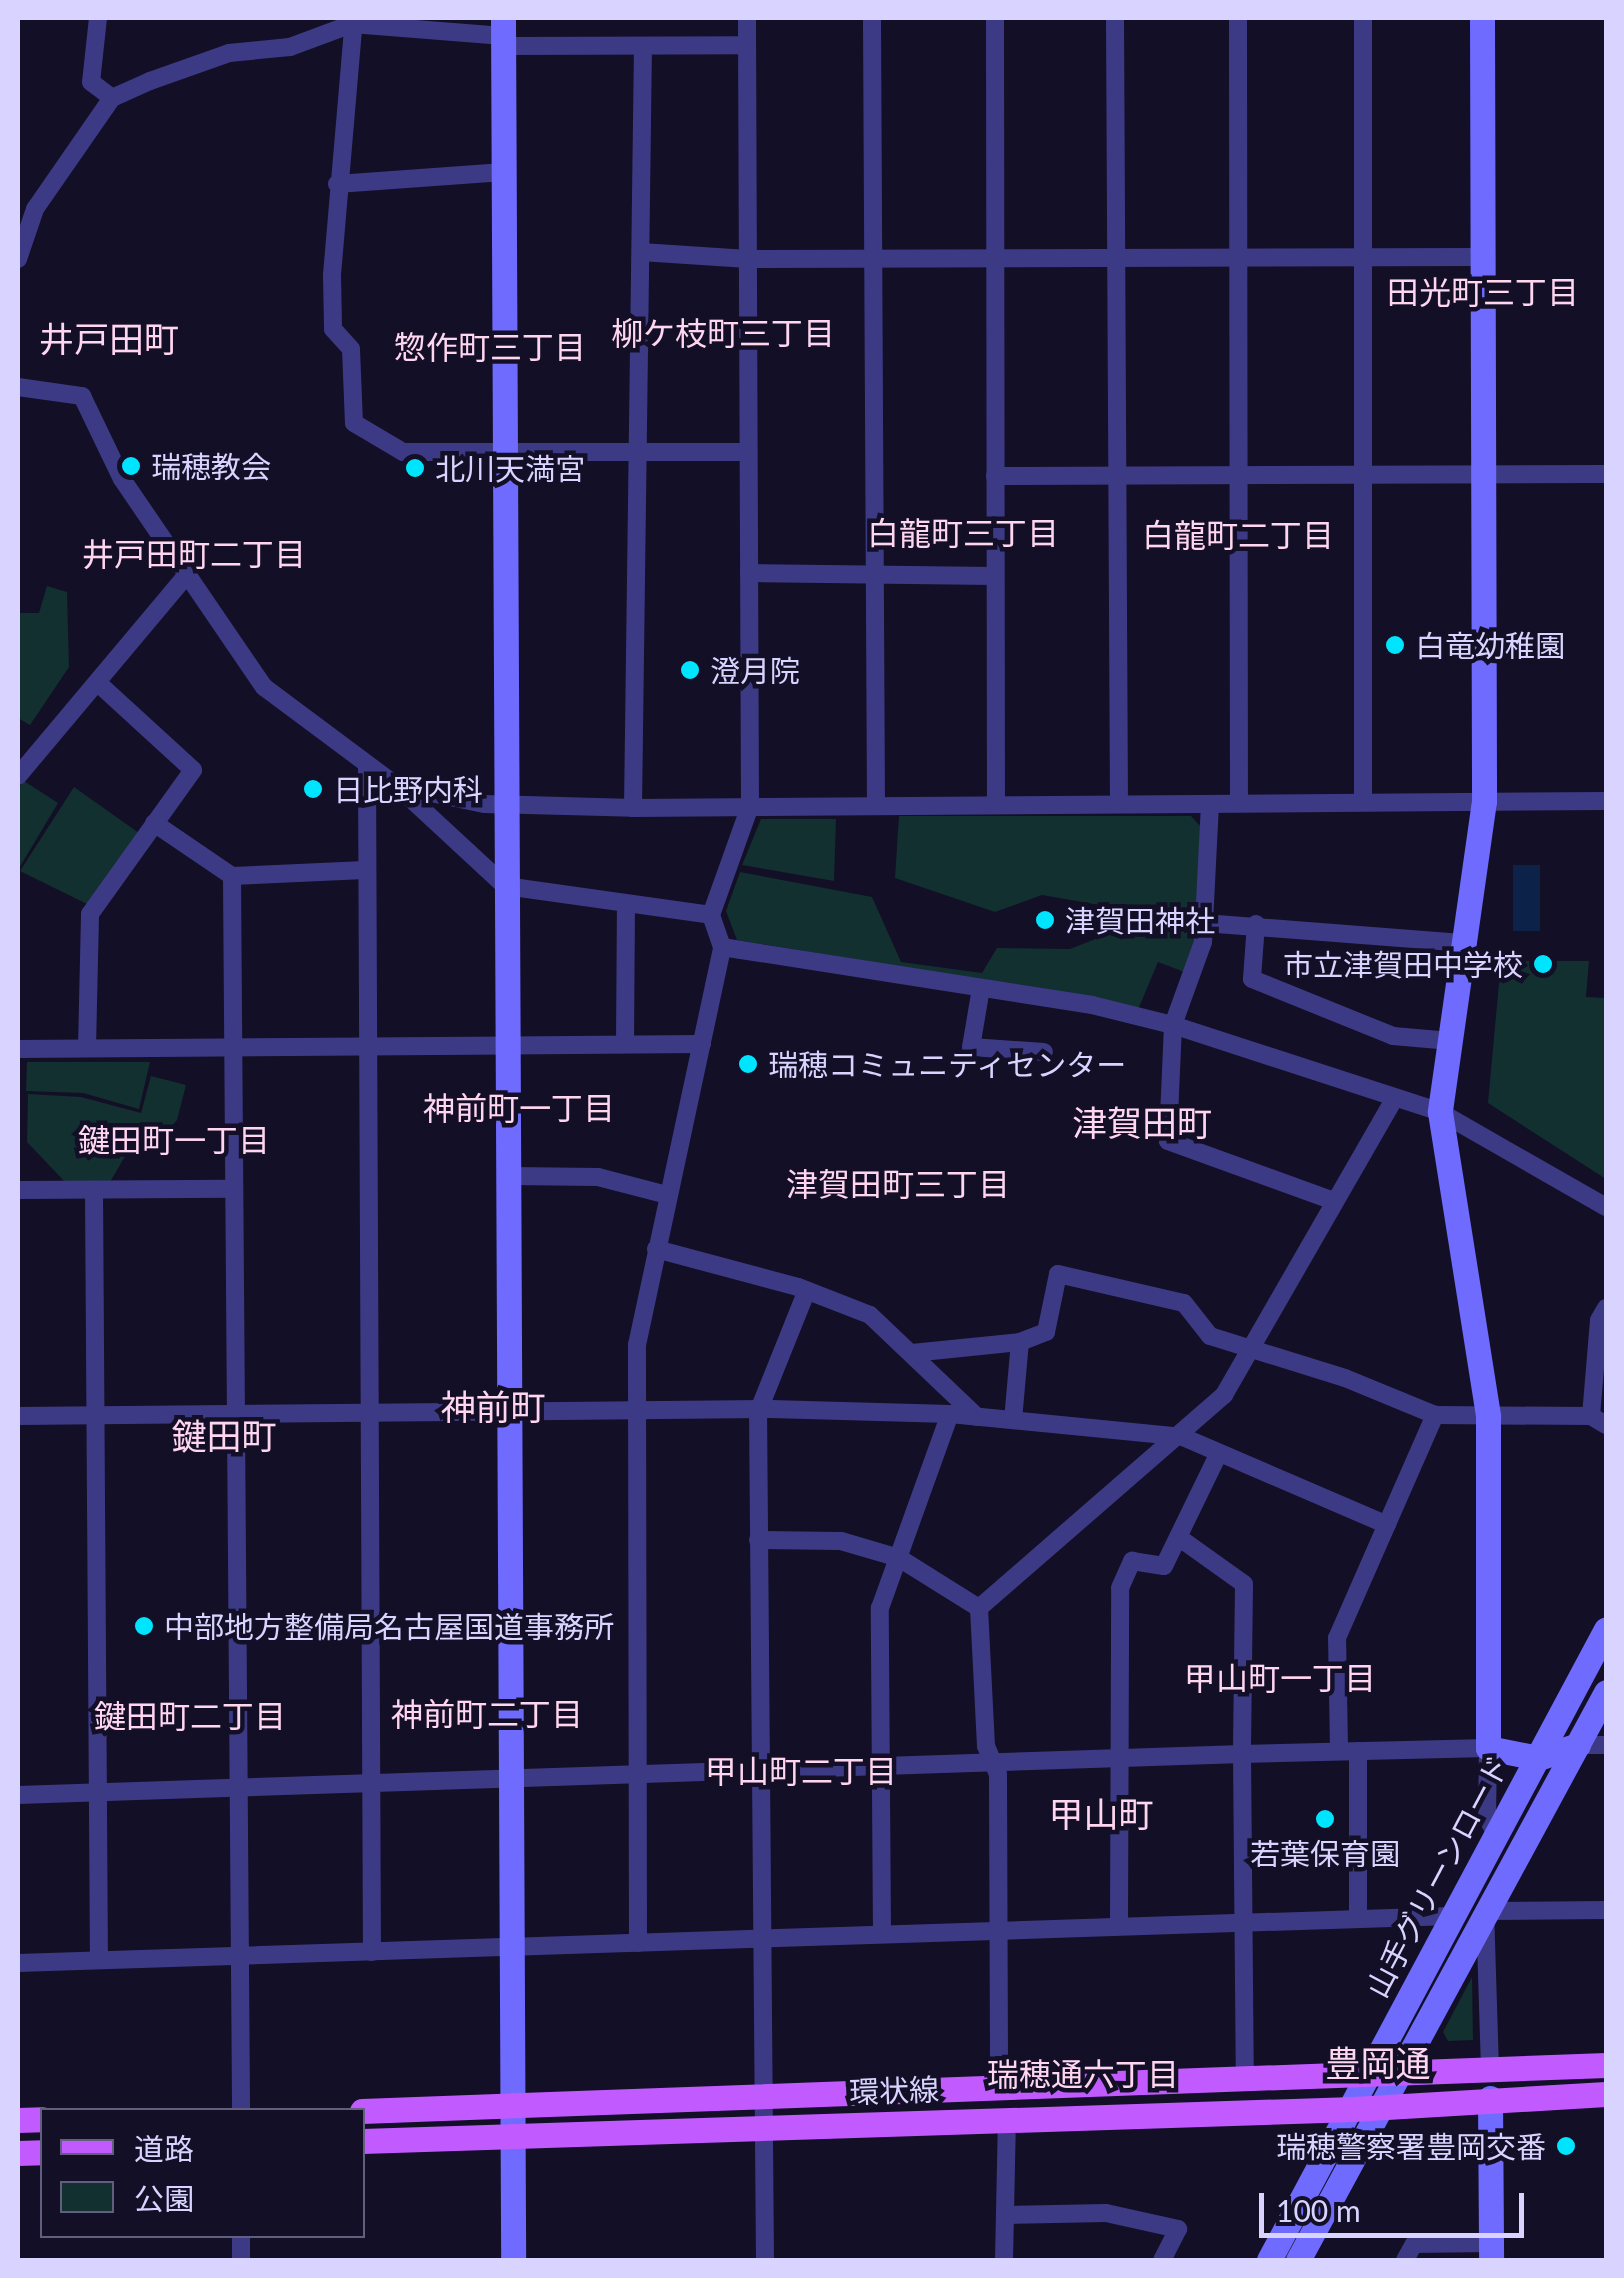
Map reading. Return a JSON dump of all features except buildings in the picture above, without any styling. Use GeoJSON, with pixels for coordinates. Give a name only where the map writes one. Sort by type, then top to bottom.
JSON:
{"type":"FeatureCollection","features":[{"type":"Feature","properties":{"kind":"main road","name":"環状線"},"geometry":{"type":"LineString","coordinates":[[365,2111],[1606,2065]]}},
{"type":"Feature","properties":{"kind":"main road","name":"環状線"},"geometry":{"type":"LineString","coordinates":[[365,2141],[1353,2108],[1606,2094]]}},
{"type":"Feature","properties":{"kind":"street"},"geometry":{"type":"LineString","coordinates":[[98,18],[90,82],[112,98]]}},
{"type":"Feature","properties":{"kind":"street"},"geometry":{"type":"LineString","coordinates":[[638,1943],[637,1345],[722,947],[710,916],[750,806],[747,18]]}},
{"type":"Feature","properties":{"kind":"street"},"geometry":{"type":"LineString","coordinates":[[872,18],[876,805]]}},
{"type":"Feature","properties":{"kind":"street"},"geometry":{"type":"LineString","coordinates":[[995,18],[996,802]]}},
{"type":"Feature","properties":{"kind":"street"},"geometry":{"type":"LineString","coordinates":[[1116,18],[1119,803]]}},
{"type":"Feature","properties":{"kind":"street"},"geometry":{"type":"LineString","coordinates":[[1238,18],[1239,803]]}},
{"type":"Feature","properties":{"kind":"street"},"geometry":{"type":"LineString","coordinates":[[1363,802],[1364,18]]}},
{"type":"Feature","properties":{"kind":"street"},"geometry":{"type":"LineString","coordinates":[[1482,18],[1484,800],[1440,1112],[1488,1416],[1487,1818],[1497,1835]]}},
{"type":"Feature","properties":{"kind":"street"},"geometry":{"type":"LineString","coordinates":[[353,21],[337,184],[333,328],[352,348],[354,423],[403,452],[748,452]]}},
{"type":"Feature","properties":{"kind":"street"},"geometry":{"type":"LineString","coordinates":[[18,259],[35,208],[112,98],[229,53],[290,47],[353,21],[643,46],[747,46]]}},
{"type":"Feature","properties":{"kind":"street"},"geometry":{"type":"LineString","coordinates":[[504,33],[513,2260]]}},
{"type":"Feature","properties":{"kind":"street"},"geometry":{"type":"LineString","coordinates":[[633,808],[632,451],[641,252],[643,46]]}},
{"type":"Feature","properties":{"kind":"street"},"geometry":{"type":"LineString","coordinates":[[337,184],[504,172]]}},
{"type":"Feature","properties":{"kind":"street"},"geometry":{"type":"LineString","coordinates":[[641,252],[748,259],[1118,254],[1484,257]]}},
{"type":"Feature","properties":{"kind":"street"},"geometry":{"type":"LineString","coordinates":[[18,388],[82,396],[122,479],[190,572],[272,696],[398,786],[505,886],[710,916]]}},
{"type":"Feature","properties":{"kind":"street"},"geometry":{"type":"LineString","coordinates":[[995,476],[1120,472],[1606,474]]}},
{"type":"Feature","properties":{"kind":"street"},"geometry":{"type":"LineString","coordinates":[[18,776],[190,572]]}},
{"type":"Feature","properties":{"kind":"street"},"geometry":{"type":"LineString","coordinates":[[749,573],[994,576]]}},
{"type":"Feature","properties":{"kind":"street"},"geometry":{"type":"LineString","coordinates":[[86,1048],[90,914],[193,770],[98,683]]}},
{"type":"Feature","properties":{"kind":"street"},"geometry":{"type":"LineString","coordinates":[[367,767],[372,1952]]}},
{"type":"Feature","properties":{"kind":"street"},"geometry":{"type":"LineString","coordinates":[[398,786],[508,806],[633,808],[996,802],[1606,801]]}},
{"type":"Feature","properties":{"kind":"street"},"geometry":{"type":"LineString","coordinates":[[1210,804],[1204,923],[1173,1025],[1168,1140],[1334,1201]]}},
{"type":"Feature","properties":{"kind":"street"},"geometry":{"type":"LineString","coordinates":[[154,823],[232,876],[365,870]]}},
{"type":"Feature","properties":{"kind":"street"},"geometry":{"type":"LineString","coordinates":[[232,876],[234,1788],[240,2108]]}},
{"type":"Feature","properties":{"kind":"street"},"geometry":{"type":"LineString","coordinates":[[625,1044],[626,905]]}},
{"type":"Feature","properties":{"kind":"street"},"geometry":{"type":"LineString","coordinates":[[1204,923],[1466,943]]}},
{"type":"Feature","properties":{"kind":"street"},"geometry":{"type":"LineString","coordinates":[[1256,924],[1252,979],[1393,1036],[1451,1041]]}},
{"type":"Feature","properties":{"kind":"street"},"geometry":{"type":"LineString","coordinates":[[722,947],[981,988],[1173,1025],[1440,1112],[1606,1207]]}},
{"type":"Feature","properties":{"kind":"street"},"geometry":{"type":"LineString","coordinates":[[981,988],[972,1047],[1044,1052]]}},
{"type":"Feature","properties":{"kind":"street"},"geometry":{"type":"LineString","coordinates":[[18,1049],[702,1044]]}},
{"type":"Feature","properties":{"kind":"street"},"geometry":{"type":"LineString","coordinates":[[979,1608],[1183,1437],[1224,1395],[1394,1099]]}},
{"type":"Feature","properties":{"kind":"street"},"geometry":{"type":"LineString","coordinates":[[510,1176],[598,1176],[667,1195]]}},
{"type":"Feature","properties":{"kind":"street"},"geometry":{"type":"LineString","coordinates":[[18,1190],[233,1189]]}},
{"type":"Feature","properties":{"kind":"street"},"geometry":{"type":"LineString","coordinates":[[94,1190],[99,1958]]}},
{"type":"Feature","properties":{"kind":"street"},"geometry":{"type":"LineString","coordinates":[[656,1249],[807,1290],[870,1315],[977,1417]]}},
{"type":"Feature","properties":{"kind":"street"},"geometry":{"type":"LineString","coordinates":[[912,1353],[1020,1342],[1046,1332],[1058,1274],[1184,1303],[1210,1336],[1435,1415],[1599,1420],[1600,1320],[1606,1308]]}},
{"type":"Feature","properties":{"kind":"street"},"geometry":{"type":"LineString","coordinates":[[765,2260],[758,1939],[758,1412],[807,1290]]}},
{"type":"Feature","properties":{"kind":"street"},"geometry":{"type":"LineString","coordinates":[[1013,1420],[1020,1342]]}},
{"type":"Feature","properties":{"kind":"street"},"geometry":{"type":"LineString","coordinates":[[1120,1925],[1122,1759],[1116,1660],[1120,1588],[1132,1561],[1164,1566],[1180,1539],[1224,1395]]}},
{"type":"Feature","properties":{"kind":"street"},"geometry":{"type":"LineString","coordinates":[[18,1416],[510,1411],[950,1414],[1183,1437],[1387,1524]]}},
{"type":"Feature","properties":{"kind":"street"},"geometry":{"type":"LineString","coordinates":[[882,1934],[880,1608],[950,1414]]}},
{"type":"Feature","properties":{"kind":"street"},"geometry":{"type":"LineString","coordinates":[[1339,1750],[1337,1638],[1435,1415]]}},
{"type":"Feature","properties":{"kind":"street"},"geometry":{"type":"LineString","coordinates":[[1180,1539],[1244,1584],[1244,2077]]}},
{"type":"Feature","properties":{"kind":"street"},"geometry":{"type":"LineString","coordinates":[[758,1540],[841,1541],[898,1558],[979,1608]]}},
{"type":"Feature","properties":{"kind":"street"},"geometry":{"type":"LineString","coordinates":[[979,1608],[991,1761],[998,1774],[999,2087]]}},
{"type":"Feature","properties":{"kind":"street","name":"山手グリーンロード"},"geometry":{"type":"LineString","coordinates":[[1298,2260],[1380,2105],[1381,2073],[1452,1916],[1606,1629]]}},
{"type":"Feature","properties":{"kind":"street","name":"山手グリーンロード"},"geometry":{"type":"LineString","coordinates":[[1269,2260],[1353,2108],[1381,2073],[1484,1911],[1606,1692]]}},
{"type":"Feature","properties":{"kind":"street"},"geometry":{"type":"LineString","coordinates":[[18,1795],[1339,1750],[1488,1748],[1538,1758],[1578,1745],[1606,1745]]}},
{"type":"Feature","properties":{"kind":"street"},"geometry":{"type":"LineString","coordinates":[[1358,1751],[1358,1917]]}},
{"type":"Feature","properties":{"kind":"street"},"geometry":{"type":"LineString","coordinates":[[1490,2069],[1484,1911],[1606,1910]]}},
{"type":"Feature","properties":{"kind":"street"},"geometry":{"type":"LineString","coordinates":[[18,1963],[1452,1916]]}},
{"type":"Feature","properties":{"kind":"street"},"geometry":{"type":"LineString","coordinates":[[1405,2260],[1414,2244],[1491,2252],[1490,2098]]}},
{"type":"Feature","properties":{"kind":"street"},"geometry":{"type":"LineString","coordinates":[[1004,2260],[1007,2119]]}},
{"type":"Feature","properties":{"kind":"street"},"geometry":{"type":"LineString","coordinates":[[1005,2215],[1106,2213],[1178,2230],[1162,2260]]}},
{"type":"Feature","properties":{"kind":"green space"},"geometry":{"type":"Polygon","coordinates":[[[47,586],[67,592],[69,667],[30,725],[18,718],[18,613],[39,613],[47,586]]]}},
{"type":"Feature","properties":{"kind":"green space"},"geometry":{"type":"Polygon","coordinates":[[[24,781],[58,803],[18,870],[18,789],[24,781]]]}},
{"type":"Feature","properties":{"kind":"green space"},"geometry":{"type":"Polygon","coordinates":[[[74,787],[139,833],[89,905],[20,871],[74,787]]]}},
{"type":"Feature","properties":{"kind":"green space"},"geometry":{"type":"Polygon","coordinates":[[[899,816],[1191,816],[1204,830],[1199,941],[1187,973],[1158,962],[1137,1012],[1094,998],[737,940],[726,911],[740,872],[872,897],[901,962],[982,973],[997,948],[1070,949],[1103,936],[1105,906],[1042,895],[995,912],[895,878],[899,816]]]}},
{"type":"Feature","properties":{"kind":"green space"},"geometry":{"type":"Polygon","coordinates":[[[761,819],[836,819],[834,881],[742,865],[761,819]]]}},
{"type":"Feature","properties":{"kind":"green space"},"geometry":{"type":"Polygon","coordinates":[[[1501,961],[1589,961],[1586,997],[1606,998],[1606,1179],[1488,1103],[1501,961]]]}},
{"type":"Feature","properties":{"kind":"green space"},"geometry":{"type":"Polygon","coordinates":[[[27,1062],[150,1062],[139,1109],[83,1093],[26,1091],[27,1062]]]}},
{"type":"Feature","properties":{"kind":"green space"},"geometry":{"type":"Polygon","coordinates":[[[151,1076],[186,1085],[177,1120],[149,1153],[127,1153],[110,1182],[66,1183],[27,1142],[28,1094],[81,1097],[141,1113],[151,1076]]]}},
{"type":"Feature","properties":{"kind":"green space"},"geometry":{"type":"Polygon","coordinates":[[[1472,1977],[1473,2040],[1448,2041],[1443,2032],[1472,1977]]]}},
{"type":"Feature","properties":{"kind":"water"},"geometry":{"type":"Polygon","coordinates":[[[1513,865],[1540,865],[1540,931],[1513,931],[1513,865]]]}},
{"type":"Feature","properties":{"kind":"place","name":"瑞穂教会"},"geometry":{"type":"Point","coordinates":[131,466]}},
{"type":"Feature","properties":{"kind":"place","name":"北川天満宮"},"geometry":{"type":"Point","coordinates":[415,468]}},
{"type":"Feature","properties":{"kind":"place","name":"白竜幼稚園"},"geometry":{"type":"Point","coordinates":[1395,645]}},
{"type":"Feature","properties":{"kind":"place","name":"澄月院"},"geometry":{"type":"Point","coordinates":[690,670]}},
{"type":"Feature","properties":{"kind":"place","name":"日比野内科"},"geometry":{"type":"Point","coordinates":[313,789]}},
{"type":"Feature","properties":{"kind":"place","name":"津賀田神社"},"geometry":{"type":"Point","coordinates":[1045,920]}},
{"type":"Feature","properties":{"kind":"place","name":"市立津賀田中学校"},"geometry":{"type":"Point","coordinates":[1543,964]}},
{"type":"Feature","properties":{"kind":"place","name":"瑞穂コミュニティセンター"},"geometry":{"type":"Point","coordinates":[748,1064]}},
{"type":"Feature","properties":{"kind":"place","name":"中部地方整備局名古屋国道事務所"},"geometry":{"type":"Point","coordinates":[144,1626]}},
{"type":"Feature","properties":{"kind":"place","name":"若葉保育園"},"geometry":{"type":"Point","coordinates":[1325,1819]}},
{"type":"Feature","properties":{"kind":"place","name":"瑞穂警察署豊岡交番"},"geometry":{"type":"Point","coordinates":[1566,2146]}},
{"type":"Feature","properties":{"kind":"district","name":"田光町三丁目"},"geometry":{"type":"Point","coordinates":[1483,292]}},
{"type":"Feature","properties":{"kind":"district","name":"柳ケ枝町三丁目"},"geometry":{"type":"Point","coordinates":[723,333]}},
{"type":"Feature","properties":{"kind":"district","name":"井戸田町"},"geometry":{"type":"Point","coordinates":[109,338]}},
{"type":"Feature","properties":{"kind":"district","name":"惣作町三丁目"},"geometry":{"type":"Point","coordinates":[490,347]}},
{"type":"Feature","properties":{"kind":"district","name":"白龍町三丁目"},"geometry":{"type":"Point","coordinates":[963,533]}},
{"type":"Feature","properties":{"kind":"district","name":"白龍町二丁目"},"geometry":{"type":"Point","coordinates":[1238,535]}},
{"type":"Feature","properties":{"kind":"district","name":"井戸田町二丁目"},"geometry":{"type":"Point","coordinates":[194,554]}},
{"type":"Feature","properties":{"kind":"district","name":"神前町一丁目"},"geometry":{"type":"Point","coordinates":[519,1108]}},
{"type":"Feature","properties":{"kind":"district","name":"津賀田町"},"geometry":{"type":"Point","coordinates":[1142,1122]}},
{"type":"Feature","properties":{"kind":"district","name":"鍵田町一丁目"},"geometry":{"type":"Point","coordinates":[174,1140]}},
{"type":"Feature","properties":{"kind":"district","name":"津賀田町三丁目"},"geometry":{"type":"Point","coordinates":[898,1184]}},
{"type":"Feature","properties":{"kind":"district","name":"神前町"},"geometry":{"type":"Point","coordinates":[493,1406]}},
{"type":"Feature","properties":{"kind":"district","name":"鍵田町"},"geometry":{"type":"Point","coordinates":[224,1435]}},
{"type":"Feature","properties":{"kind":"district","name":"甲山町一丁目"},"geometry":{"type":"Point","coordinates":[1280,1678]}},
{"type":"Feature","properties":{"kind":"district","name":"神前町二丁目"},"geometry":{"type":"Point","coordinates":[487,1714]}},
{"type":"Feature","properties":{"kind":"district","name":"鍵田町二丁目"},"geometry":{"type":"Point","coordinates":[190,1716]}},
{"type":"Feature","properties":{"kind":"district","name":"甲山町二丁目"},"geometry":{"type":"Point","coordinates":[801,1771]}},
{"type":"Feature","properties":{"kind":"district","name":"甲山町"},"geometry":{"type":"Point","coordinates":[1101,1813]}},
{"type":"Feature","properties":{"kind":"district","name":"豊岡通"},"geometry":{"type":"Point","coordinates":[1378,2062]}},
{"type":"Feature","properties":{"kind":"district","name":"瑞穂通六丁目"},"geometry":{"type":"Point","coordinates":[1083,2074]}}]}
